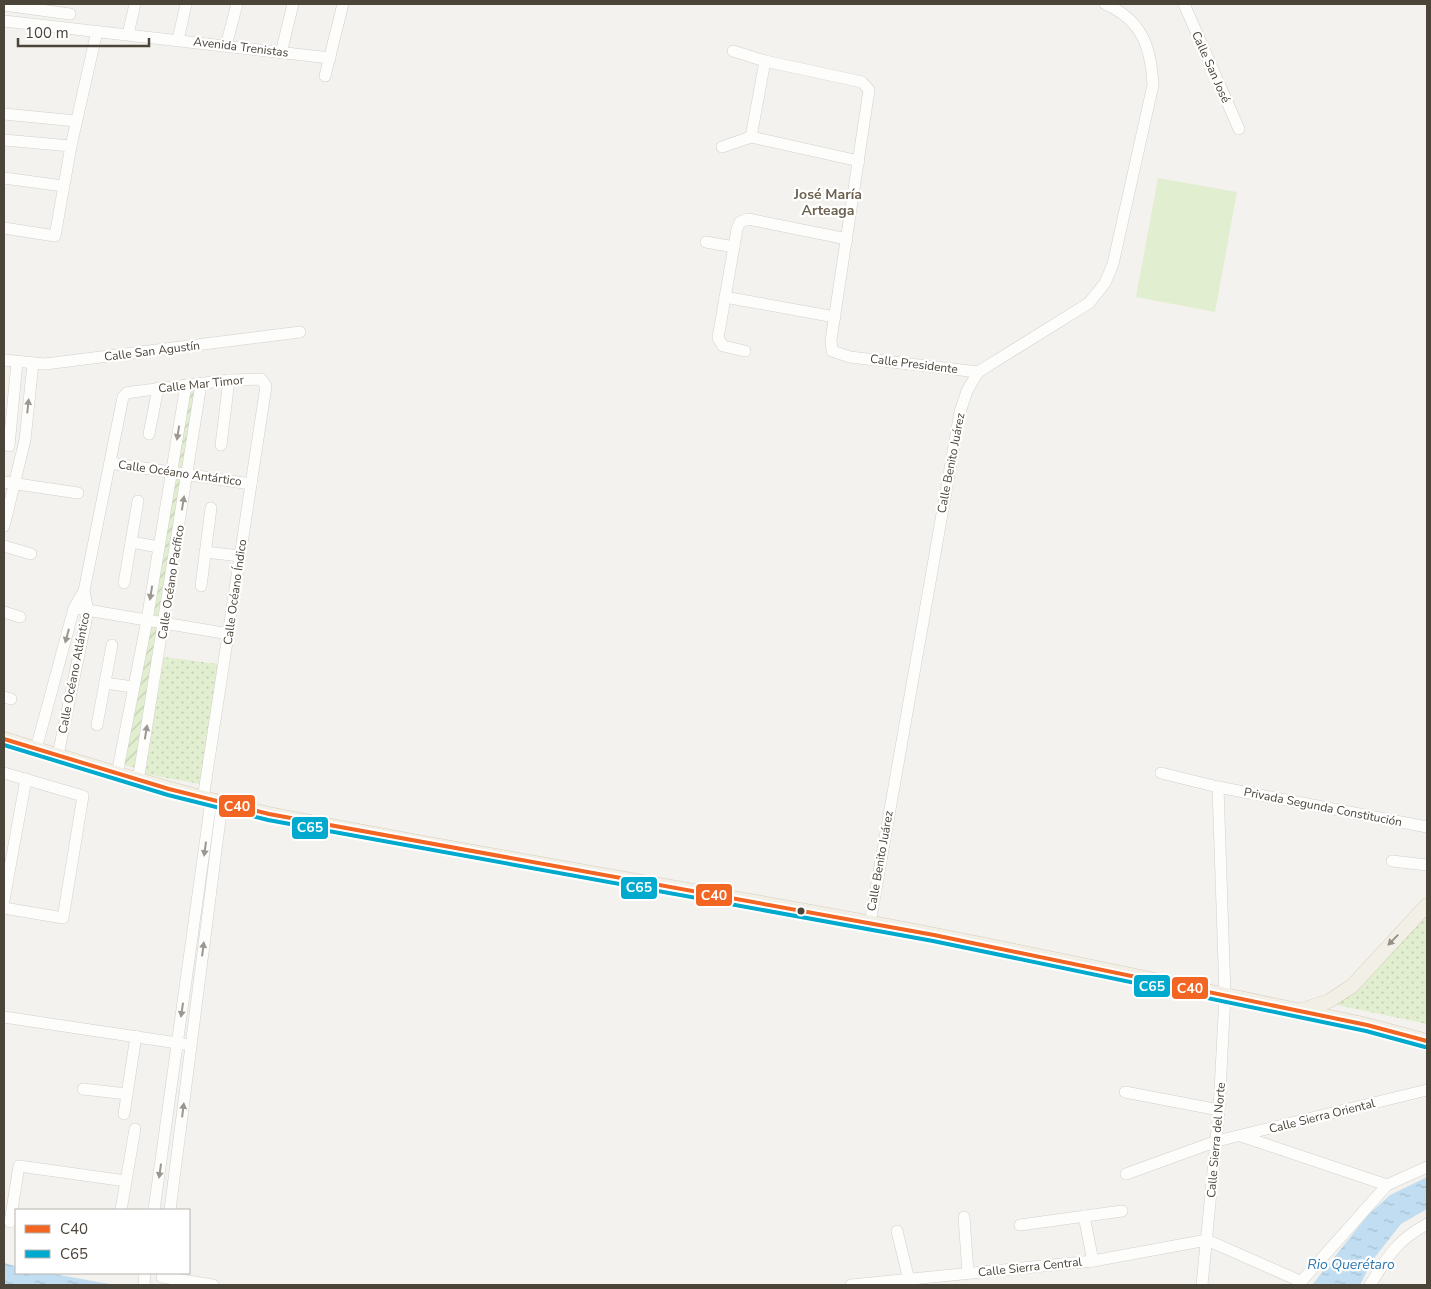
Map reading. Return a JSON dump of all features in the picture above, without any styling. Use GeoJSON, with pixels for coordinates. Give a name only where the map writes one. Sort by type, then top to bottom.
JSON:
{"type":"FeatureCollection","features":[{"type":"Feature","properties":{"kind":"main road"},"geometry":{"type":"LineString","coordinates":[[4,739],[212,801],[270,814],[870,923],[1397,1032],[1427,1036]]}},
{"type":"Feature","properties":{"kind":"main road"},"geometry":{"type":"LineString","coordinates":[[1299,1011],[1329,1001],[1352,986],[1427,905]]}},
{"type":"Feature","properties":{"kind":"main road"},"geometry":{"type":"LineString","coordinates":[[1397,1032],[1427,1041]]}},
{"type":"Feature","properties":{"kind":"street"},"geometry":{"type":"LineString","coordinates":[[4,4],[71,9],[67,27]]}},
{"type":"Feature","properties":{"kind":"street"},"geometry":{"type":"LineString","coordinates":[[128,34],[135,4]]}},
{"type":"Feature","properties":{"kind":"street"},"geometry":{"type":"LineString","coordinates":[[178,40],[186,4]]}},
{"type":"Feature","properties":{"kind":"street"},"geometry":{"type":"LineString","coordinates":[[226,46],[237,4]]}},
{"type":"Feature","properties":{"kind":"street"},"geometry":{"type":"LineString","coordinates":[[281,52],[293,4]]}},
{"type":"Feature","properties":{"kind":"street"},"geometry":{"type":"LineString","coordinates":[[325,76],[343,4]]}},
{"type":"Feature","properties":{"kind":"street","name":"Calle Benito Juárez"},"geometry":{"type":"LineString","coordinates":[[870,923],[960,412],[967,390],[978,372],[1089,302],[1105,283],[1114,264],[1153,85],[1152,66],[1148,48],[1138,30],[1125,14],[1105,4]]}},
{"type":"Feature","properties":{"kind":"street","name":"Calle San José"},"geometry":{"type":"LineString","coordinates":[[1184,4],[1239,129]]}},
{"type":"Feature","properties":{"kind":"street"},"geometry":{"type":"LineString","coordinates":[[54,25],[58,8]]}},
{"type":"Feature","properties":{"kind":"street","name":"Avenida Trenistas"},"geometry":{"type":"LineString","coordinates":[[4,20],[330,58]]}},
{"type":"Feature","properties":{"kind":"street"},"geometry":{"type":"LineString","coordinates":[[4,228],[55,236],[70,146],[98,31]]}},
{"type":"Feature","properties":{"kind":"street"},"geometry":{"type":"LineString","coordinates":[[725,296],[835,317],[869,90],[862,82],[765,61],[733,52]]}},
{"type":"Feature","properties":{"kind":"street"},"geometry":{"type":"LineString","coordinates":[[751,137],[765,61]]}},
{"type":"Feature","properties":{"kind":"street"},"geometry":{"type":"LineString","coordinates":[[4,114],[76,121]]}},
{"type":"Feature","properties":{"kind":"street"},"geometry":{"type":"LineString","coordinates":[[722,147],[751,137],[859,162]]}},
{"type":"Feature","properties":{"kind":"street"},"geometry":{"type":"LineString","coordinates":[[4,140],[70,146]]}},
{"type":"Feature","properties":{"kind":"street"},"geometry":{"type":"LineString","coordinates":[[4,178],[63,186]]}},
{"type":"Feature","properties":{"kind":"street"},"geometry":{"type":"LineString","coordinates":[[745,351],[723,346],[718,338],[737,229],[740,222],[748,219],[847,239]]}},
{"type":"Feature","properties":{"kind":"street"},"geometry":{"type":"LineString","coordinates":[[706,242],[734,247]]}},
{"type":"Feature","properties":{"kind":"street","name":"Calle Presidente"},"geometry":{"type":"LineString","coordinates":[[835,317],[831,340],[832,351],[850,357],[978,372]]}},
{"type":"Feature","properties":{"kind":"street","name":"Calle San Agustín"},"geometry":{"type":"LineString","coordinates":[[4,360],[45,364],[300,332]]}},
{"type":"Feature","properties":{"kind":"street"},"geometry":{"type":"LineString","coordinates":[[17,362],[6,445],[23,449]]}},
{"type":"Feature","properties":{"kind":"street"},"geometry":{"type":"LineString","coordinates":[[4,526],[8,483],[23,449],[33,364]]}},
{"type":"Feature","properties":{"kind":"street","name":"Calle Mar Timor"},"geometry":{"type":"LineString","coordinates":[[132,392],[258,378],[264,381],[266,386]]}},
{"type":"Feature","properties":{"kind":"street"},"geometry":{"type":"LineString","coordinates":[[221,445],[229,380]]}},
{"type":"Feature","properties":{"kind":"street","name":"Calle Océano Pacífico"},"geometry":{"type":"LineString","coordinates":[[138,780],[202,384]]}},
{"type":"Feature","properties":{"kind":"street","name":"Calle Océano Pacífico"},"geometry":{"type":"LineString","coordinates":[[117,774],[147,620],[186,385]]}},
{"type":"Feature","properties":{"kind":"street","name":"Calle Océano Índico"},"geometry":{"type":"LineString","coordinates":[[212,801],[229,634],[266,386]]}},
{"type":"Feature","properties":{"kind":"street"},"geometry":{"type":"LineString","coordinates":[[149,434],[158,388]]}},
{"type":"Feature","properties":{"kind":"street","name":"Calle Océano Atlántico"},"geometry":{"type":"LineString","coordinates":[[36,749],[74,608],[84,591],[123,397],[127,393],[132,392]]}},
{"type":"Feature","properties":{"kind":"street","name":"Calle Océano Antártico"},"geometry":{"type":"LineString","coordinates":[[110,463],[251,484]]}},
{"type":"Feature","properties":{"kind":"street"},"geometry":{"type":"LineString","coordinates":[[8,483],[78,493]]}},
{"type":"Feature","properties":{"kind":"street"},"geometry":{"type":"LineString","coordinates":[[124,583],[138,501]]}},
{"type":"Feature","properties":{"kind":"street"},"geometry":{"type":"LineString","coordinates":[[200,586],[211,508]]}},
{"type":"Feature","properties":{"kind":"street"},"geometry":{"type":"LineString","coordinates":[[131,542],[159,547]]}},
{"type":"Feature","properties":{"kind":"street"},"geometry":{"type":"LineString","coordinates":[[4,546],[31,554]]}},
{"type":"Feature","properties":{"kind":"street"},"geometry":{"type":"LineString","coordinates":[[205,552],[240,556]]}},
{"type":"Feature","properties":{"kind":"street","name":"Calle Océano Atlántico"},"geometry":{"type":"LineString","coordinates":[[58,755],[88,611],[84,591]]}},
{"type":"Feature","properties":{"kind":"street"},"geometry":{"type":"LineString","coordinates":[[74,608],[229,634]]}},
{"type":"Feature","properties":{"kind":"street"},"geometry":{"type":"LineString","coordinates":[[4,612],[20,617]]}},
{"type":"Feature","properties":{"kind":"street"},"geometry":{"type":"LineString","coordinates":[[97,725],[112,645]]}},
{"type":"Feature","properties":{"kind":"street"},"geometry":{"type":"LineString","coordinates":[[106,683],[133,688]]}},
{"type":"Feature","properties":{"kind":"street"},"geometry":{"type":"LineString","coordinates":[[4,773],[83,796],[63,918],[4,908]]}},
{"type":"Feature","properties":{"kind":"street","name":"Privada Segunda Constitución"},"geometry":{"type":"LineString","coordinates":[[1161,773],[1218,787],[1427,827]]}},
{"type":"Feature","properties":{"kind":"street"},"geometry":{"type":"LineString","coordinates":[[4,900],[26,779]]}},
{"type":"Feature","properties":{"kind":"street"},"geometry":{"type":"LineString","coordinates":[[1218,787],[1225,995]]}},
{"type":"Feature","properties":{"kind":"street"},"geometry":{"type":"LineString","coordinates":[[154,1209],[212,801]]}},
{"type":"Feature","properties":{"kind":"street"},"geometry":{"type":"LineString","coordinates":[[170,1209],[191,1045],[212,801]]}},
{"type":"Feature","properties":{"kind":"street"},"geometry":{"type":"LineString","coordinates":[[1392,861],[1427,865]]}},
{"type":"Feature","properties":{"kind":"street","name":"Calle Sierra del Norte"},"geometry":{"type":"LineString","coordinates":[[1202,1285],[1220,1110],[1225,995]]}},
{"type":"Feature","properties":{"kind":"street"},"geometry":{"type":"LineString","coordinates":[[4,1017],[191,1045]]}},
{"type":"Feature","properties":{"kind":"street"},"geometry":{"type":"LineString","coordinates":[[124,1114],[136,1036]]}},
{"type":"Feature","properties":{"kind":"street"},"geometry":{"type":"LineString","coordinates":[[83,1089],[127,1094]]}},
{"type":"Feature","properties":{"kind":"street","name":"Calle Sierra Oriental"},"geometry":{"type":"LineString","coordinates":[[1126,1174],[1217,1141],[1427,1090]]}},
{"type":"Feature","properties":{"kind":"street"},"geometry":{"type":"LineString","coordinates":[[1125,1092],[1220,1110]]}},
{"type":"Feature","properties":{"kind":"street"},"geometry":{"type":"LineString","coordinates":[[120,1209],[135,1129]]}},
{"type":"Feature","properties":{"kind":"street"},"geometry":{"type":"LineString","coordinates":[[1241,1136],[1387,1185]]}},
{"type":"Feature","properties":{"kind":"street"},"geometry":{"type":"LineString","coordinates":[[10,1222],[19,1166],[126,1181]]}},
{"type":"Feature","properties":{"kind":"street"},"geometry":{"type":"LineString","coordinates":[[1207,1240],[1300,1284],[1387,1185],[1427,1167]]}},
{"type":"Feature","properties":{"kind":"street"},"geometry":{"type":"LineString","coordinates":[[1020,1225],[1122,1211]]}},
{"type":"Feature","properties":{"kind":"street"},"geometry":{"type":"LineString","coordinates":[[1084,1216],[1093,1261]]}},
{"type":"Feature","properties":{"kind":"street"},"geometry":{"type":"LineString","coordinates":[[964,1217],[968,1273]]}},
{"type":"Feature","properties":{"kind":"street"},"geometry":{"type":"LineString","coordinates":[[1370,1285],[1393,1250],[1408,1234],[1427,1224]]}},
{"type":"Feature","properties":{"kind":"street"},"geometry":{"type":"LineString","coordinates":[[897,1231],[909,1280]]}},
{"type":"Feature","properties":{"kind":"street","name":"Calle Sierra Central"},"geometry":{"type":"LineString","coordinates":[[850,1285],[1093,1261],[1207,1240]]}},
{"type":"Feature","properties":{"kind":"street"},"geometry":{"type":"LineString","coordinates":[[161,1278],[213,1285]]}},
{"type":"Feature","properties":{"kind":"green space"},"geometry":{"type":"Polygon","coordinates":[[[1158,178],[1237,192],[1215,312],[1136,297],[1158,178]]]}},
{"type":"Feature","properties":{"kind":"green space"},"geometry":{"type":"Polygon","coordinates":[[[189,387],[197,387],[137,768],[122,765],[189,387]]]}},
{"type":"Feature","properties":{"kind":"green space"},"geometry":{"type":"Polygon","coordinates":[[[164,657],[219,664],[200,784],[145,774],[164,657]]]}},
{"type":"Feature","properties":{"kind":"green space"},"geometry":{"type":"Polygon","coordinates":[[[1427,913],[1427,1024],[1332,1004],[1427,913]]]}},
{"type":"Feature","properties":{"kind":"water","name":"Rio Querétaro"},"geometry":{"type":"Polygon","coordinates":[[[1427,1177],[1427,1209],[1401,1224],[1372,1261],[1360,1285],[1312,1285],[1368,1215],[1390,1195],[1427,1177]]]}},
{"type":"Feature","properties":{"kind":"water"},"geometry":{"type":"Polygon","coordinates":[[[4,1263],[15,1266],[15,1274],[54,1274],[114,1285],[4,1285],[4,1263]]]}},
{"type":"Feature","properties":{"kind":"transit line","name":"C40"},"geometry":{"type":"LineString","coordinates":[[4,739],[169,789],[269,814],[934,935],[1367,1025],[1427,1041]]}},
{"type":"Feature","properties":{"kind":"transit line","name":"C65"},"geometry":{"type":"LineString","coordinates":[[4,745],[168,795],[268,820],[933,941],[1366,1031],[1425,1047]]}},
{"type":"Feature","properties":{"kind":"district","name":"José María Arteaga"},"geometry":{"type":"Point","coordinates":[828,202]}}]}
